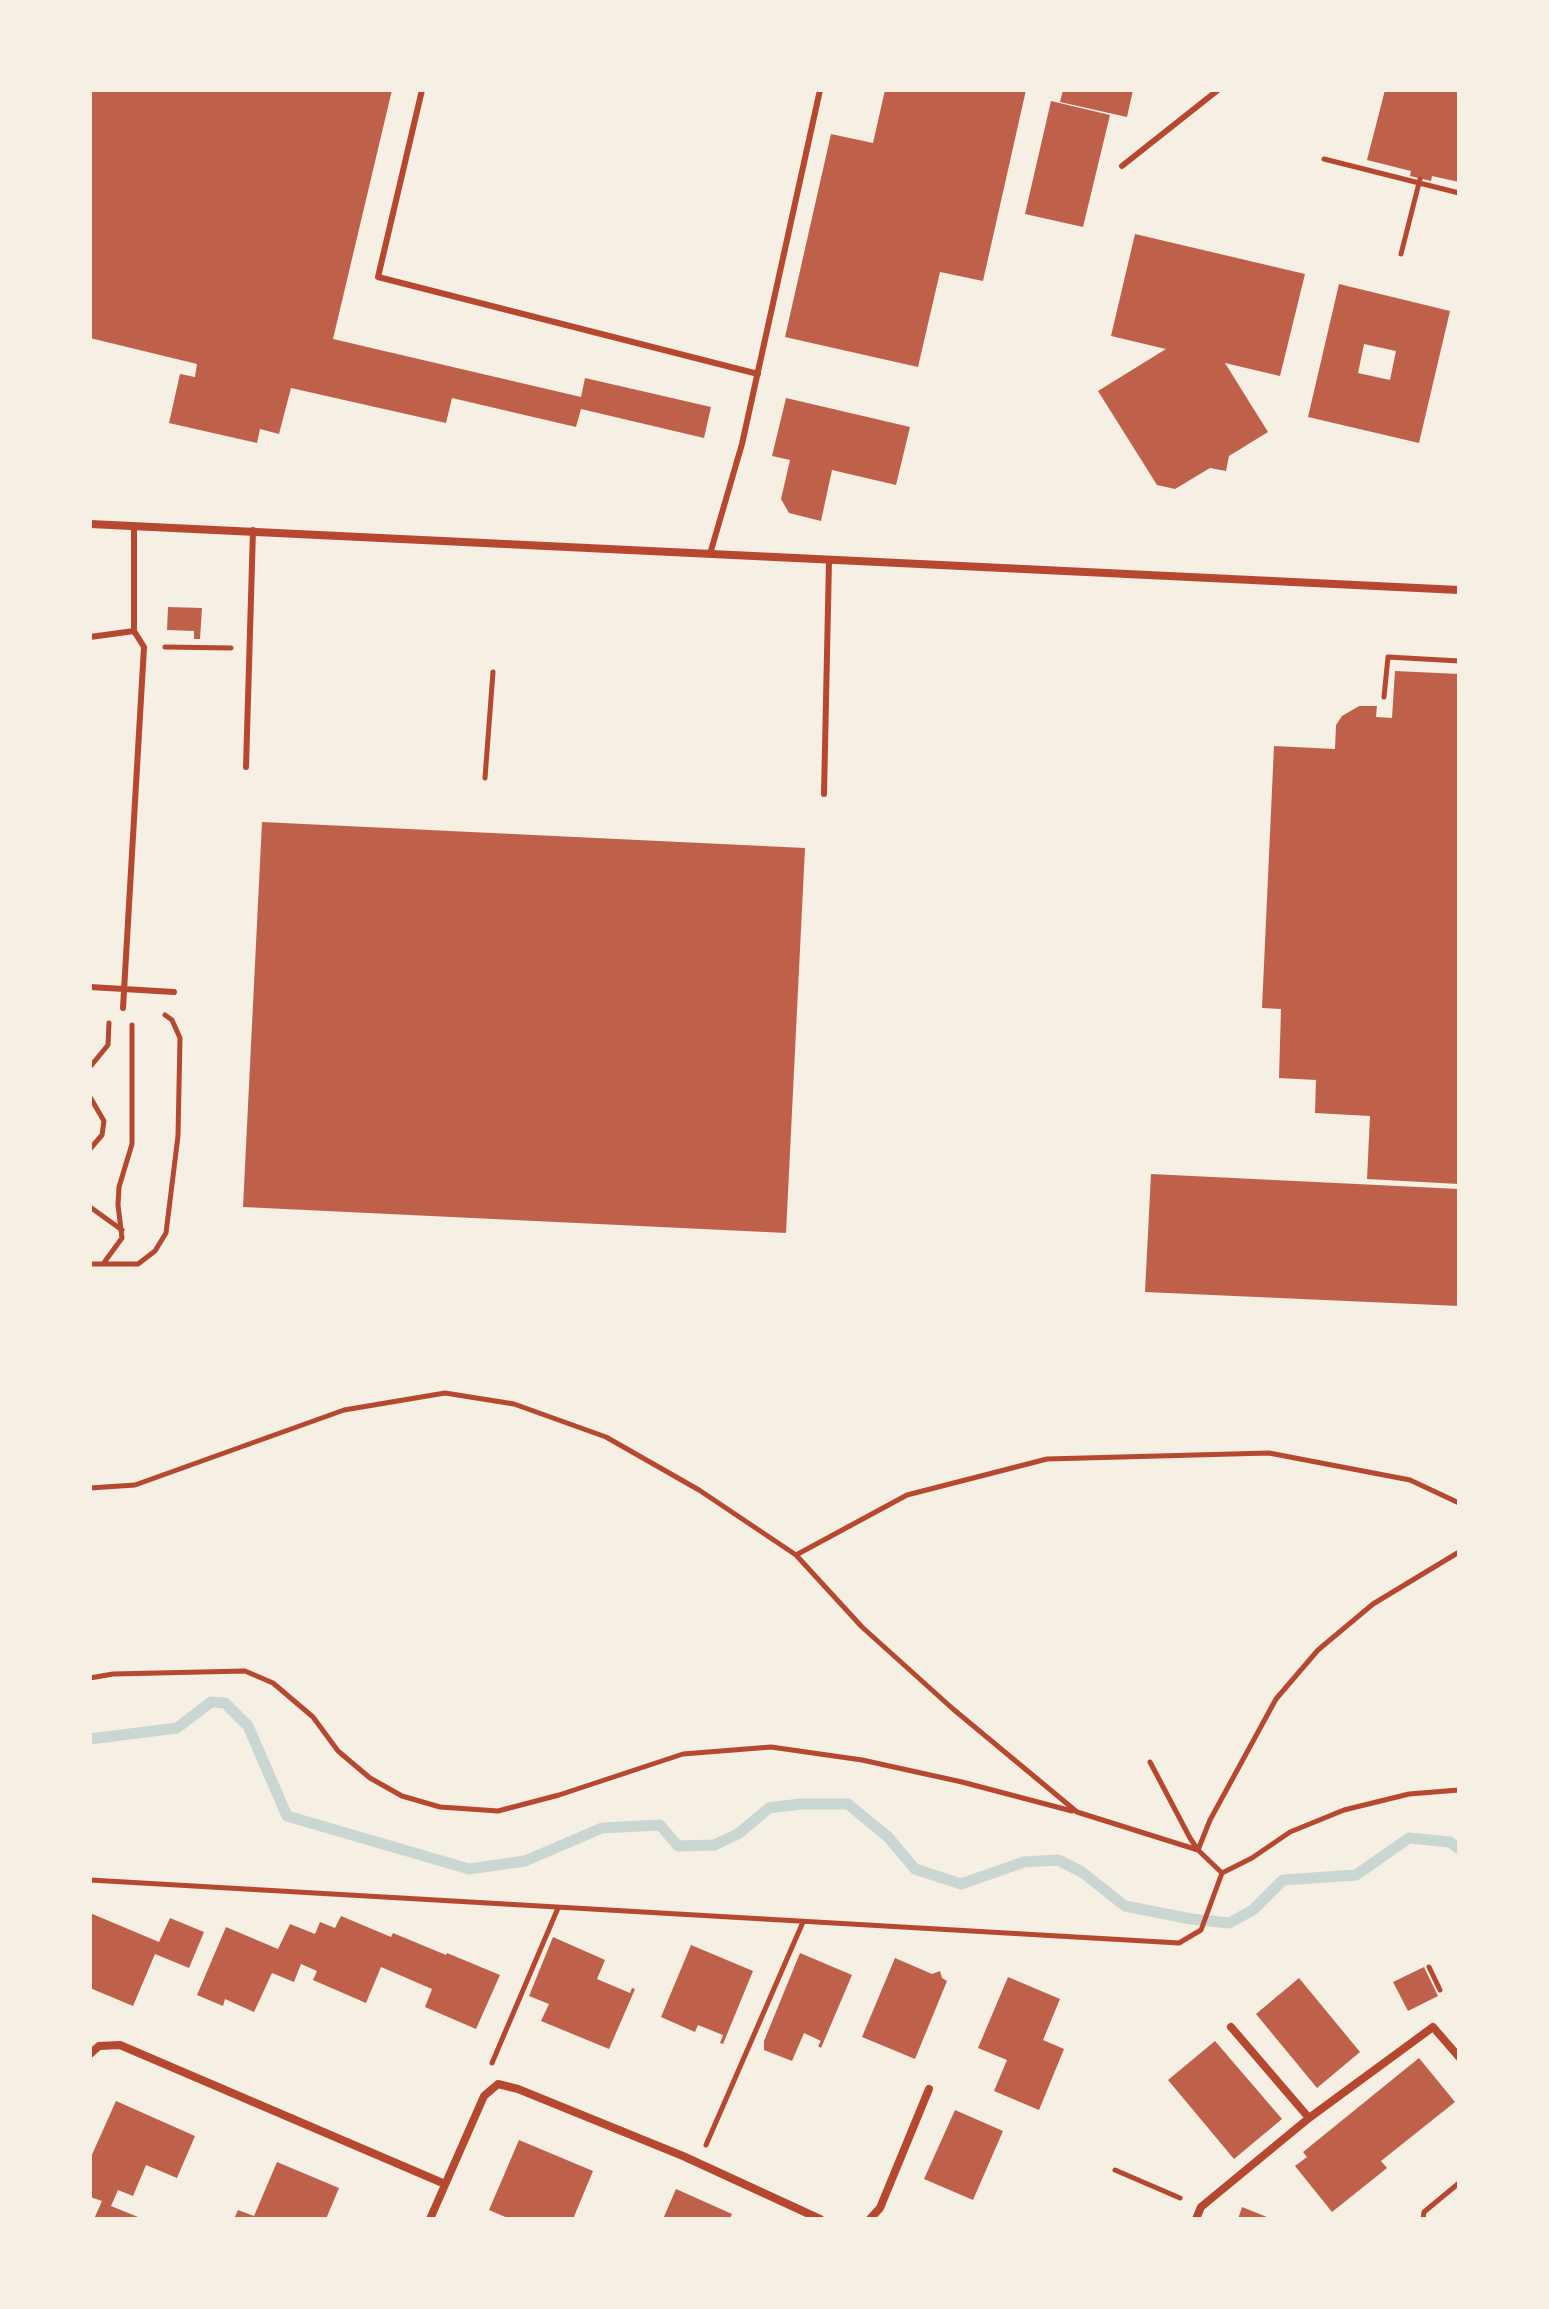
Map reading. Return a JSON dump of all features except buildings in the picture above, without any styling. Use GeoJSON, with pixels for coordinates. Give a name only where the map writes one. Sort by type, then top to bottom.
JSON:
{"type":"FeatureCollection","features":[{"type":"Feature","properties":{"kind":"street"},"geometry":{"type":"LineString","coordinates":[[90,524],[1459,590]]}},
{"type":"Feature","properties":{"kind":"street"},"geometry":{"type":"LineString","coordinates":[[1231,2027],[1309,2118]]}},
{"type":"Feature","properties":{"kind":"street"},"geometry":{"type":"LineString","coordinates":[[1196,2219],[1201,2207],[1309,2118],[1433,2027],[1459,2057]]}},
{"type":"Feature","properties":{"kind":"street"},"geometry":{"type":"LineString","coordinates":[[90,2054],[99,2046],[120,2045],[445,2184]]}},
{"type":"Feature","properties":{"kind":"street"},"geometry":{"type":"LineString","coordinates":[[430,2219],[484,2096],[498,2084],[518,2089],[698,2162],[820,2219]]}},
{"type":"Feature","properties":{"kind":"street"},"geometry":{"type":"LineString","coordinates":[[870,2219],[880,2208],[929,2089]]}},
{"type":"Feature","properties":{"kind":"lane"},"geometry":{"type":"LineString","coordinates":[[422,90],[378,277],[758,374]]}},
{"type":"Feature","properties":{"kind":"lane"},"geometry":{"type":"LineString","coordinates":[[710,554],[742,444],[820,90]]}},
{"type":"Feature","properties":{"kind":"lane"},"geometry":{"type":"LineString","coordinates":[[1122,166],[1218,90]]}},
{"type":"Feature","properties":{"kind":"lane"},"geometry":{"type":"LineString","coordinates":[[123,1008],[144,647],[134,631],[134,526]]}},
{"type":"Feature","properties":{"kind":"lane"},"geometry":{"type":"LineString","coordinates":[[246,767],[253,530]]}},
{"type":"Feature","properties":{"kind":"lane"},"geometry":{"type":"LineString","coordinates":[[824,794],[829,561]]}},
{"type":"Feature","properties":{"kind":"lane"},"geometry":{"type":"LineString","coordinates":[[90,637],[134,631]]}},
{"type":"Feature","properties":{"kind":"lane"},"geometry":{"type":"LineString","coordinates":[[90,987],[174,992]]}},
{"type":"Feature","properties":{"kind":"path"},"geometry":{"type":"LineString","coordinates":[[1324,159],[1459,193]]}},
{"type":"Feature","properties":{"kind":"path"},"geometry":{"type":"LineString","coordinates":[[1401,254],[1420,181]]}},
{"type":"Feature","properties":{"kind":"path"},"geometry":{"type":"LineString","coordinates":[[144,647],[217,647]]}},
{"type":"Feature","properties":{"kind":"path"},"geometry":{"type":"LineString","coordinates":[[1384,697],[1388,657],[1459,661]]}},
{"type":"Feature","properties":{"kind":"path"},"geometry":{"type":"LineString","coordinates":[[485,778],[493,672]]}},
{"type":"Feature","properties":{"kind":"path"},"geometry":{"type":"LineString","coordinates":[[90,1264],[138,1264],[155,1251],[166,1233],[178,1136],[180,1038],[172,1020],[158,1010]]}},
{"type":"Feature","properties":{"kind":"path"},"geometry":{"type":"LineString","coordinates":[[90,1067],[108,1045],[109,1019]]}},
{"type":"Feature","properties":{"kind":"path"},"geometry":{"type":"LineString","coordinates":[[103,1264],[122,1238],[123,1230],[118,1205],[119,1187],[132,1144],[132,1019]]}},
{"type":"Feature","properties":{"kind":"path"},"geometry":{"type":"LineString","coordinates":[[90,1097],[104,1121],[102,1135],[90,1149]]}},
{"type":"Feature","properties":{"kind":"path"},"geometry":{"type":"LineString","coordinates":[[90,1207],[123,1230]]}},
{"type":"Feature","properties":{"kind":"path"},"geometry":{"type":"LineString","coordinates":[[90,1488],[135,1485],[344,1410],[445,1393],[514,1404],[606,1437],[699,1490],[796,1555],[862,1627],[953,1709],[1077,1812]]}},
{"type":"Feature","properties":{"kind":"path"},"geometry":{"type":"LineString","coordinates":[[796,1555],[907,1495],[1047,1459],[1269,1453],[1410,1480],[1459,1503]]}},
{"type":"Feature","properties":{"kind":"path"},"geometry":{"type":"LineString","coordinates":[[1198,1850],[1210,1820],[1276,1699],[1309,1660],[1373,1604],[1459,1552]]}},
{"type":"Feature","properties":{"kind":"path"},"geometry":{"type":"LineString","coordinates":[[90,1678],[113,1674],[245,1671],[273,1683],[313,1717],[338,1751],[370,1778],[402,1796],[440,1807],[498,1811],[559,1795],[683,1754],[771,1747],[862,1760],[962,1782],[1077,1812],[1198,1850]]}},
{"type":"Feature","properties":{"kind":"path"},"geometry":{"type":"LineString","coordinates":[[1150,1762],[1178,1819],[1198,1850],[1222,1873]]}},
{"type":"Feature","properties":{"kind":"path"},"geometry":{"type":"LineString","coordinates":[[90,1880],[1179,1943],[1201,1930],[1222,1873],[1252,1858],[1290,1832],[1344,1810],[1409,1794],[1459,1790]]}},
{"type":"Feature","properties":{"kind":"path"},"geometry":{"type":"LineString","coordinates":[[498,2084],[492,2062],[558,1908]]}},
{"type":"Feature","properties":{"kind":"path"},"geometry":{"type":"LineString","coordinates":[[698,2162],[803,1922]]}},
{"type":"Feature","properties":{"kind":"path"},"geometry":{"type":"LineString","coordinates":[[1429,1967],[1440,1990]]}},
{"type":"Feature","properties":{"kind":"path"},"geometry":{"type":"LineString","coordinates":[[1115,2170],[1184,2199],[1188,2197]]}},
{"type":"Feature","properties":{"kind":"path"},"geometry":{"type":"LineString","coordinates":[[1423,2219],[1424,2212],[1459,2183]]}},
{"type":"Feature","properties":{"kind":"waterway"},"geometry":{"type":"LineString","coordinates":[[90,1739],[177,1728],[211,1702],[225,1703],[248,1726],[287,1816],[469,1869],[525,1861],[602,1828],[660,1825],[678,1846],[714,1845],[738,1834],[769,1808],[800,1804],[848,1804],[888,1837],[915,1869],[961,1884],[1024,1862],[1058,1860],[1082,1872],[1125,1906],[1229,1923],[1253,1910],[1283,1880],[1356,1875],[1409,1838],[1450,1842],[1459,1849]]}}]}
